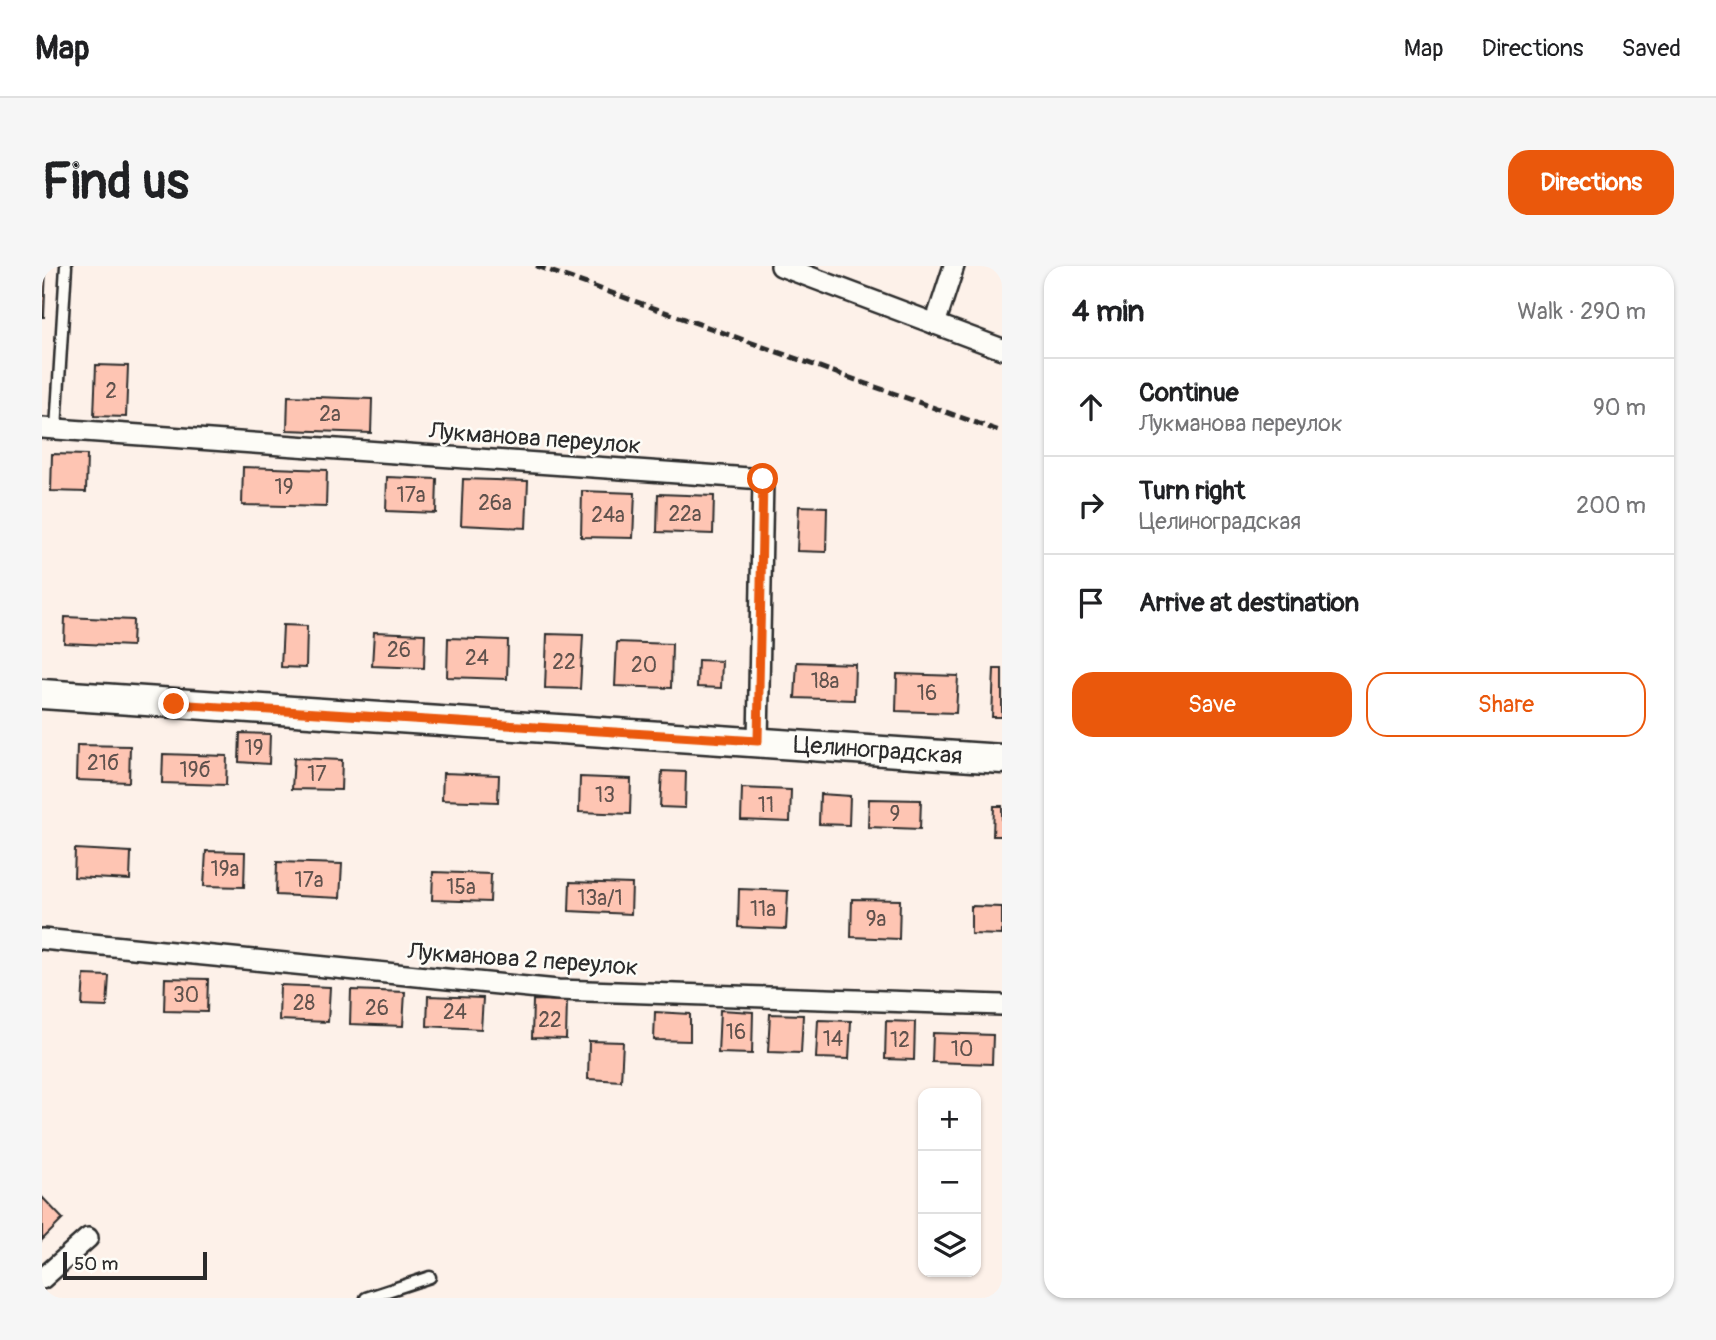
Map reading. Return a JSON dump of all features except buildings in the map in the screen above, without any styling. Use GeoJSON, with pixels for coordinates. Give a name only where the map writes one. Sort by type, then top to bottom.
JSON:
{"type":"FeatureCollection","features":[{"type":"Feature","properties":{"kind":"street"},"geometry":{"type":"LineString","coordinates":[[781,266],[1002,349]]}},
{"type":"Feature","properties":{"kind":"street"},"geometry":{"type":"LineString","coordinates":[[934,324],[954,266]]}},
{"type":"Feature","properties":{"kind":"street","name":"Лукманова переулок"},"geometry":{"type":"LineString","coordinates":[[49,429],[763,479],[758,741]]}},
{"type":"Feature","properties":{"kind":"street","name":"Целиноградская"},"geometry":{"type":"LineString","coordinates":[[42,694],[1002,759]]}},
{"type":"Feature","properties":{"kind":"street","name":"Лукманова 2 переулок"},"geometry":{"type":"LineString","coordinates":[[42,939],[558,990],[1002,1006]]}},
{"type":"Feature","properties":{"kind":"street"},"geometry":{"type":"LineString","coordinates":[[42,1279],[88,1238]]}},
{"type":"Feature","properties":{"kind":"lane"},"geometry":{"type":"LineString","coordinates":[[49,429],[66,266]]}},
{"type":"Feature","properties":{"kind":"lane"},"geometry":{"type":"LineString","coordinates":[[366,1298],[430,1277]]}},
{"type":"Feature","properties":{"kind":"railway"},"geometry":{"type":"LineString","coordinates":[[536,266],[1002,432]]}},
{"type":"Feature","properties":{"kind":"route"},"geometry":{"type":"LineString","coordinates":[[174,704],[758,741],[763,479]]}}]}
